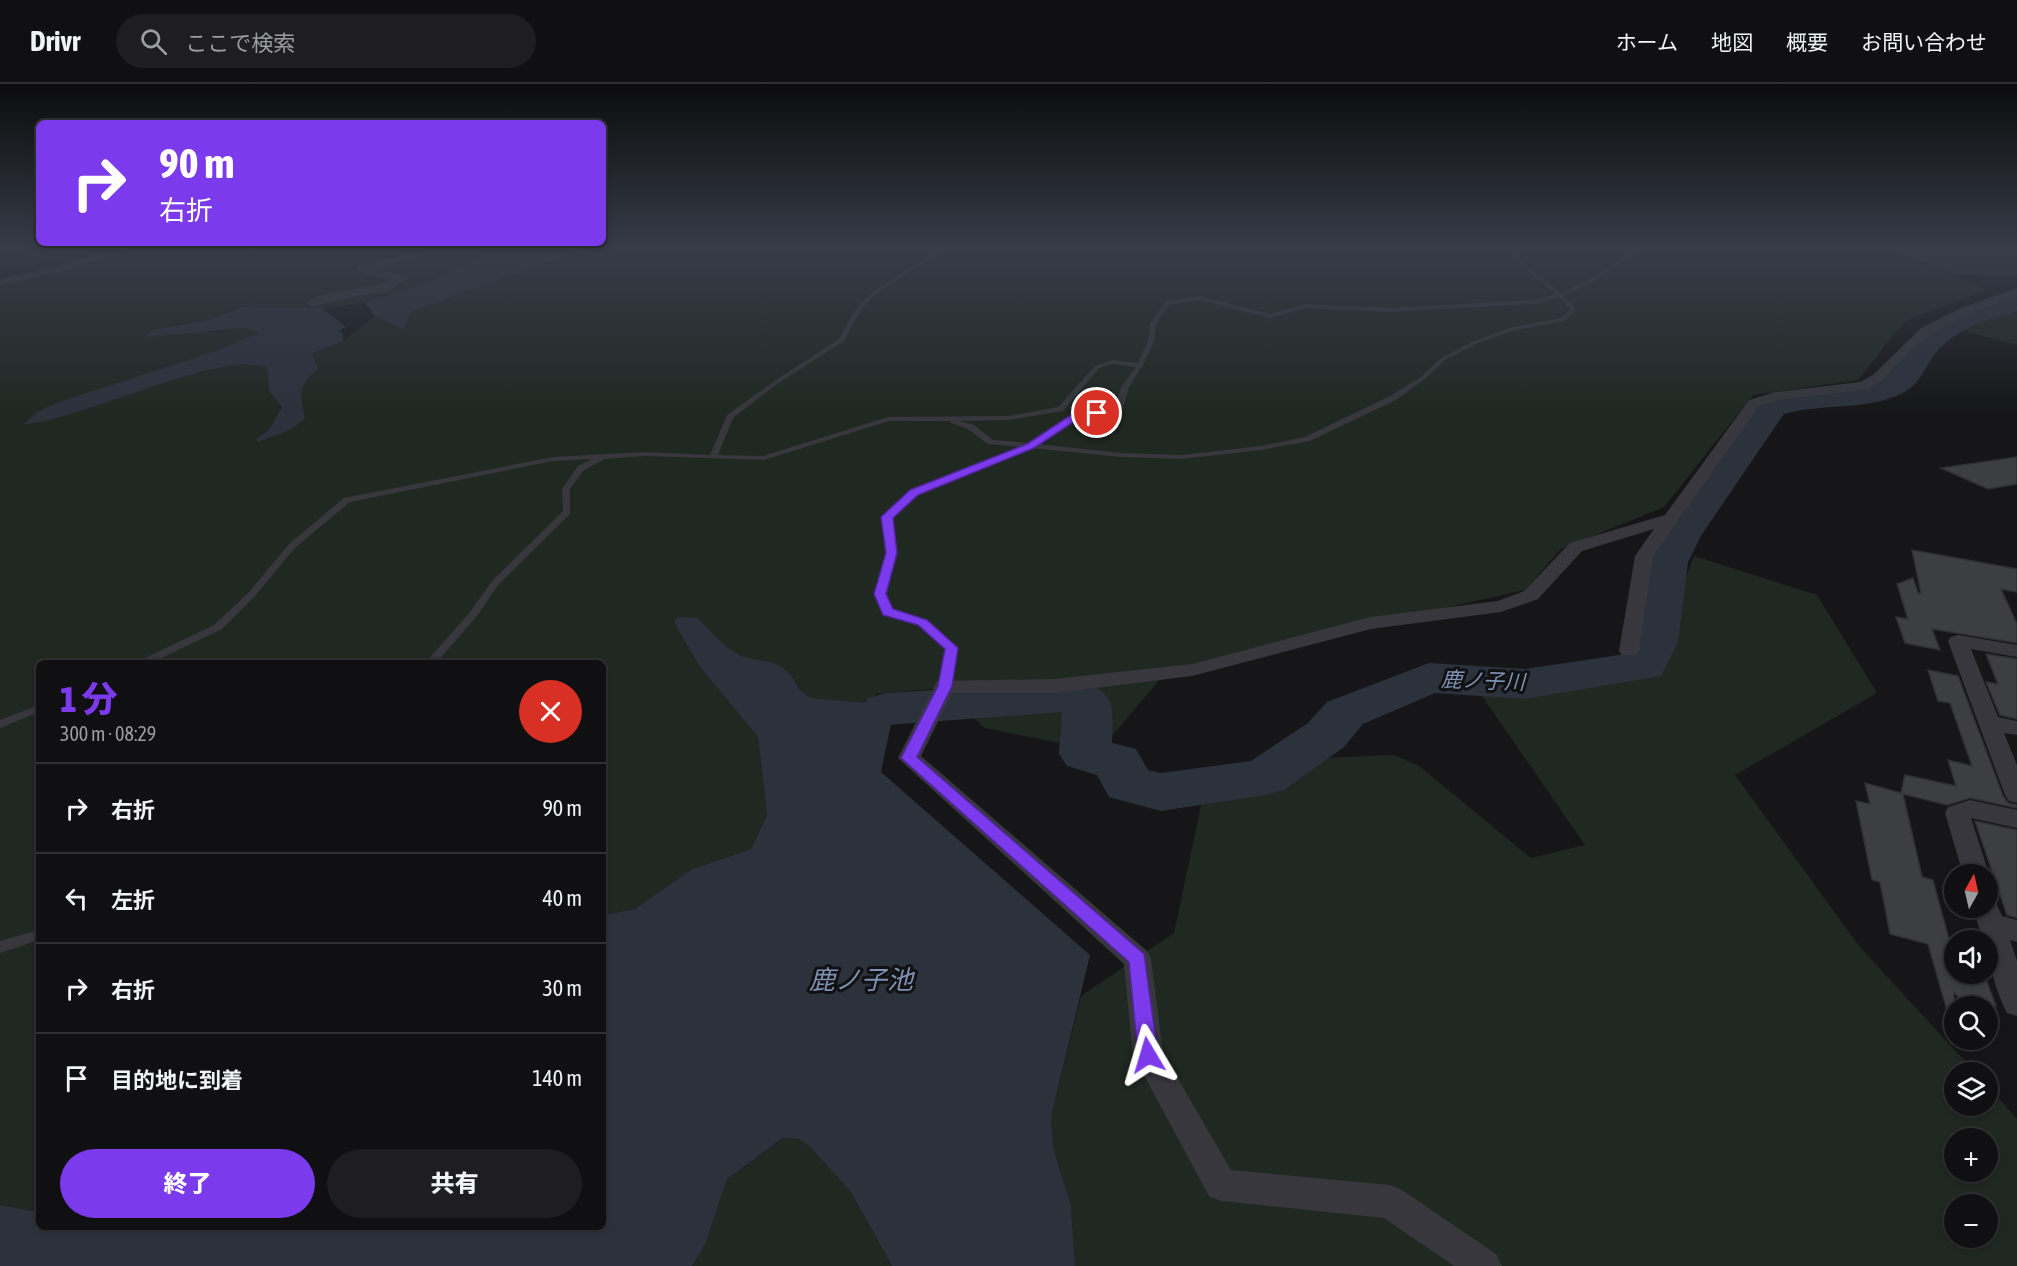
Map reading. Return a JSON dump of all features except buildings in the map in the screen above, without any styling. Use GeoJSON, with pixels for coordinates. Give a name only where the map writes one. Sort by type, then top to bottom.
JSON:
{"type":"FeatureCollection","features":[{"type":"Feature","properties":{"kind":"street"},"geometry":{"type":"LineString","coordinates":[[1629,651],[1644,556],[1754,403],[1775,396],[1863,386],[1876,381],[1914,340],[1935,325],[1987,304]]}},
{"type":"Feature","properties":{"kind":"street"},"geometry":{"type":"LineString","coordinates":[[1484,1266],[1390,1202],[1221,1185],[1148,1055],[1137,959],[909,758],[945,686],[1054,686],[1192,670],[1370,623],[1501,606],[1531,596],[1575,547],[1670,519]]}},
{"type":"Feature","properties":{"kind":"street"},"geometry":{"type":"LineString","coordinates":[[2017,651],[1963,640],[1958,641],[2017,795]]}},
{"type":"Feature","properties":{"kind":"street"},"geometry":{"type":"LineString","coordinates":[[1988,722],[2017,728]]}},
{"type":"Feature","properties":{"kind":"street"},"geometry":{"type":"LineString","coordinates":[[1973,864],[1957,813],[1970,809],[2017,819]]}},
{"type":"Feature","properties":{"kind":"street"},"geometry":{"type":"LineString","coordinates":[[1989,918],[2017,1004]]}},
{"type":"Feature","properties":{"kind":"street"},"geometry":{"type":"LineString","coordinates":[[1992,918],[2017,931]]}},
{"type":"Feature","properties":{"kind":"lane"},"geometry":{"type":"LineString","coordinates":[[713,457],[730,417],[775,383],[842,340],[864,304]]}},
{"type":"Feature","properties":{"kind":"lane"},"geometry":{"type":"LineString","coordinates":[[945,686],[951,648],[923,623],[888,612],[880,594],[891,553],[887,517],[914,493],[1030,446],[1075,417],[1119,409],[1125,387],[1151,341],[1153,324],[1166,304]]}},
{"type":"Feature","properties":{"kind":"lane"},"geometry":{"type":"LineString","coordinates":[[1224,304],[1270,316],[1305,306],[1349,310],[1388,310],[1495,304]]}},
{"type":"Feature","properties":{"kind":"lane"},"geometry":{"type":"LineString","coordinates":[[948,418],[971,427],[991,442],[1121,455],[1181,457],[1261,448],[1307,439],[1393,398],[1423,378],[1443,359],[1474,343],[1511,329],[1563,320],[1573,309],[1570,304]]}},
{"type":"Feature","properties":{"kind":"lane"},"geometry":{"type":"LineString","coordinates":[[149,660],[218,627],[252,594],[292,546],[347,500],[553,459],[605,456],[764,458],[888,419],[1009,417],[1060,409],[1097,367],[1112,362],[1140,364]]}},
{"type":"Feature","properties":{"kind":"lane"},"geometry":{"type":"LineString","coordinates":[[433,660],[474,614],[495,583],[567,512],[566,489],[581,468],[605,456]]}},
{"type":"Feature","properties":{"kind":"lane"},"geometry":{"type":"LineString","coordinates":[[0,724],[36,709]]}},
{"type":"Feature","properties":{"kind":"lane"},"geometry":{"type":"LineString","coordinates":[[0,947],[36,936]]}},
{"type":"Feature","properties":{"kind":"shaded area"},"geometry":{"type":"Polygon","coordinates":[[[0,304],[352,304],[323,309],[234,308],[209,320],[165,326],[218,332],[245,328],[261,333],[213,352],[219,367],[257,363],[267,368],[269,391],[282,407],[269,429],[256,439],[305,419],[301,396],[303,386],[318,369],[312,354],[343,341],[375,316],[404,330],[410,312],[432,304],[1949,304],[1905,321],[1858,380],[1753,395],[1664,507],[1561,549],[1525,590],[1169,669],[1099,751],[985,728],[941,688],[875,694],[880,704],[813,698],[801,691],[792,676],[783,668],[773,663],[738,654],[698,618],[700,667],[758,737],[767,815],[751,849],[692,869],[635,909],[606,914],[606,660],[36,660],[36,1211],[0,1205],[0,304]]]}},
{"type":"Feature","properties":{"kind":"shaded area"},"geometry":{"type":"Polygon","coordinates":[[[2017,307],[2017,345],[1964,331],[2017,307]]]}},
{"type":"Feature","properties":{"kind":"shaded area"},"geometry":{"type":"Polygon","coordinates":[[[1694,556],[1817,595],[1877,693],[1735,775],[1859,946],[1944,1038],[1944,1050],[1955,1050],[1966,1062],[1944,1062],[1944,1116],[1998,1116],[1998,1097],[2017,1119],[2017,1266],[1075,1266],[1071,1206],[1053,1147],[1051,1117],[1081,996],[1174,933],[1203,796],[1322,758],[1394,755],[1419,766],[1531,858],[1585,845],[1471,680],[1655,659],[1694,556]]]}},
{"type":"Feature","properties":{"kind":"shaded area"},"geometry":{"type":"Polygon","coordinates":[[[784,1138],[799,1139],[810,1147],[851,1192],[892,1266],[692,1266],[705,1245],[727,1179],[784,1138]]]}},
{"type":"Feature","properties":{"kind":"water"},"geometry":{"type":"Polygon","coordinates":[[[367,304],[432,304],[410,312],[404,330],[375,316],[367,304]]]}},
{"type":"Feature","properties":{"kind":"water"},"geometry":{"type":"Polygon","coordinates":[[[241,307],[323,309],[346,327],[339,331],[343,334],[343,341],[312,354],[318,369],[303,386],[301,396],[305,419],[288,431],[258,442],[256,439],[269,429],[282,407],[269,391],[267,368],[247,364],[186,376],[79,411],[24,424],[37,412],[56,403],[213,352],[260,333],[245,328],[145,337],[151,330],[209,320],[241,307]]]}},
{"type":"Feature","properties":{"kind":"water","name":"鹿ノ子池"},"geometry":{"type":"Polygon","coordinates":[[[678,617],[698,618],[738,654],[773,663],[783,668],[804,694],[813,698],[880,704],[891,703],[899,698],[949,701],[955,716],[891,724],[881,772],[1090,955],[1051,1117],[1053,1147],[1071,1206],[1075,1266],[892,1266],[851,1192],[810,1147],[799,1139],[783,1138],[727,1179],[705,1245],[692,1266],[0,1266],[0,1205],[36,1211],[36,1230],[606,1230],[606,914],[635,909],[692,869],[751,849],[767,815],[758,737],[700,667],[674,622],[678,617]]]}},
{"type":"Feature","properties":{"kind":"waterway","name":"鹿ノ子川"},"geometry":{"type":"LineString","coordinates":[[886,709],[1076,696],[1088,704],[1085,754],[1117,762],[1128,784],[1161,792],[1265,777],[1326,735],[1345,713],[1429,678],[1525,684],[1644,666],[1655,642],[1667,562],[1682,534],[1772,407],[1801,400],[1861,395],[1890,387],[1902,379],[1924,347],[1948,328],[1970,317],[2010,304]]}},
{"type":"Feature","properties":{"kind":"route"},"geometry":{"type":"LineString","coordinates":[[1097,413],[1075,417],[1030,446],[914,493],[887,517],[891,553],[880,594],[888,612],[923,623],[951,648],[945,686],[909,758],[1137,959],[1148,1055]]}}]}
